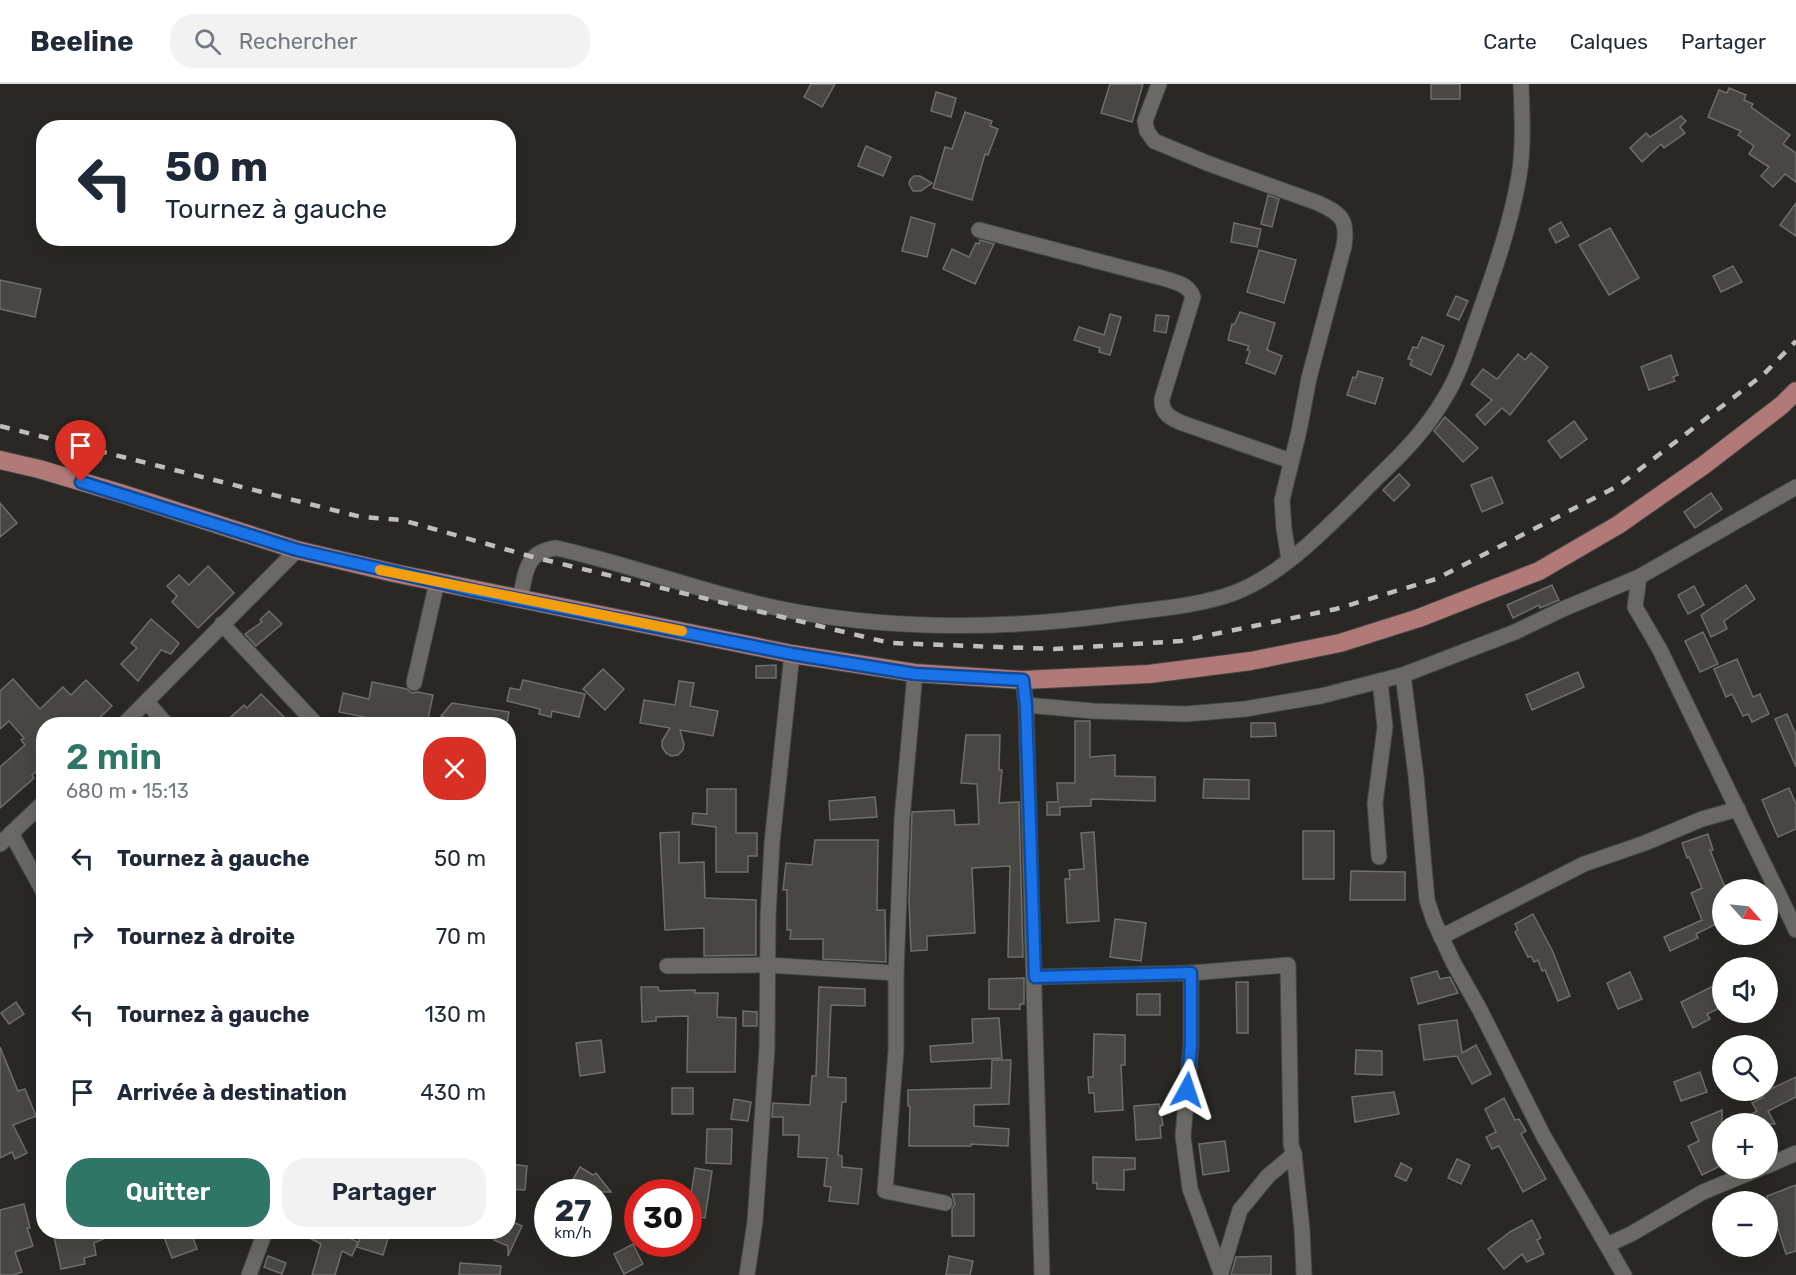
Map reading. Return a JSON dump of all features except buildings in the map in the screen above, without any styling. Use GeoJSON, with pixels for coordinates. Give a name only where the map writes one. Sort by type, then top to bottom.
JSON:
{"type":"FeatureCollection","features":[{"type":"Feature","properties":{"kind":"main road"},"geometry":{"type":"LineString","coordinates":[[1,463],[123,494],[297,550],[437,582],[792,654],[915,674],[1023,680],[1149,674],[1251,661],[1340,643],[1419,618],[1539,571],[1618,525],[1704,465],[1796,392]]}},
{"type":"Feature","properties":{"kind":"street"},"geometry":{"type":"LineString","coordinates":[[1159,84],[1145,121],[1147,131],[1154,141],[1207,163],[1318,203],[1333,210],[1344,222],[1346,231],[1344,246],[1309,378],[1282,500],[1289,560]]}},
{"type":"Feature","properties":{"kind":"street"},"geometry":{"type":"LineString","coordinates":[[520,599],[525,576],[533,557],[539,551],[556,549],[797,612],[923,625],[986,626],[1097,616],[1210,600],[1235,593],[1289,560],[1317,537],[1412,444],[1446,396],[1489,285],[1512,208],[1520,172],[1521,84]]}},
{"type":"Feature","properties":{"kind":"street"},"geometry":{"type":"LineString","coordinates":[[979,230],[1166,279],[1187,287],[1191,290],[1193,297],[1161,407],[1172,419],[1291,461]]}},
{"type":"Feature","properties":{"kind":"street"},"geometry":{"type":"LineString","coordinates":[[1026,705],[1105,712],[1186,714],[1245,709],[1310,698],[1403,675],[1515,632],[1639,577],[1796,486]]}},
{"type":"Feature","properties":{"kind":"street"},"geometry":{"type":"LineString","coordinates":[[131,717],[297,550]]}},
{"type":"Feature","properties":{"kind":"street"},"geometry":{"type":"LineString","coordinates":[[1639,577],[1635,607],[1659,648],[1796,930]]}},
{"type":"Feature","properties":{"kind":"street"},"geometry":{"type":"LineString","coordinates":[[414,683],[437,582]]}},
{"type":"Feature","properties":{"kind":"street"},"geometry":{"type":"LineString","coordinates":[[222,624],[309,717]]}},
{"type":"Feature","properties":{"kind":"street"},"geometry":{"type":"LineString","coordinates":[[747,1275],[755,1221],[767,1048],[768,916],[772,843],[792,654]]}},
{"type":"Feature","properties":{"kind":"street"},"geometry":{"type":"LineString","coordinates":[[915,674],[902,819],[896,973],[896,1050],[885,1191],[945,1203]]}},
{"type":"Feature","properties":{"kind":"street"},"geometry":{"type":"LineString","coordinates":[[1403,675],[1416,776],[1427,900],[1441,937],[1544,1137],[1624,1275]]}},
{"type":"Feature","properties":{"kind":"street"},"geometry":{"type":"LineString","coordinates":[[1023,680],[1026,705],[1035,977],[1042,1275]]}},
{"type":"Feature","properties":{"kind":"street"},"geometry":{"type":"LineString","coordinates":[[1379,857],[1375,802],[1385,727],[1380,681]]}},
{"type":"Feature","properties":{"kind":"street"},"geometry":{"type":"LineString","coordinates":[[147,702],[160,717]]}},
{"type":"Feature","properties":{"kind":"street"},"geometry":{"type":"LineString","coordinates":[[1441,937],[1584,864],[1645,843],[1702,819],[1738,809]]}},
{"type":"Feature","properties":{"kind":"street"},"geometry":{"type":"LineString","coordinates":[[36,810],[6,838],[36,881]]}},
{"type":"Feature","properties":{"kind":"street"},"geometry":{"type":"LineString","coordinates":[[667,966],[767,965],[896,973]]}},
{"type":"Feature","properties":{"kind":"street"},"geometry":{"type":"LineString","coordinates":[[1035,977],[1191,973],[1288,965],[1291,1145],[1294,1154],[1302,1229],[1304,1275]]}},
{"type":"Feature","properties":{"kind":"street"},"geometry":{"type":"LineString","coordinates":[[1191,973],[1191,1045],[1183,1136],[1190,1189],[1221,1273],[1240,1210],[1268,1176],[1294,1154]]}},
{"type":"Feature","properties":{"kind":"street"},"geometry":{"type":"LineString","coordinates":[[1778,1161],[1796,1153]]}},
{"type":"Feature","properties":{"kind":"street"},"geometry":{"type":"LineString","coordinates":[[1606,1245],[1630,1234],[1703,1192],[1734,1179]]}},
{"type":"Feature","properties":{"kind":"street"},"geometry":{"type":"LineString","coordinates":[[249,1275],[262,1239]]}},
{"type":"Feature","properties":{"kind":"railway"},"geometry":{"type":"LineString","coordinates":[[0,426],[361,517],[402,520],[533,557],[890,643],[1054,649],[1181,641],[1336,609],[1436,579],[1618,486],[1764,374],[1796,341]]}},
{"type":"Feature","properties":{"kind":"slow traffic"},"geometry":{"type":"LineString","coordinates":[[380,570],[682,631]]}},
{"type":"Feature","properties":{"kind":"route"},"geometry":{"type":"LineString","coordinates":[[81,482],[297,550],[477,591],[792,654],[915,674],[1023,680],[1026,705],[1035,977],[1191,973],[1191,1045],[1187,1090]]}}]}
